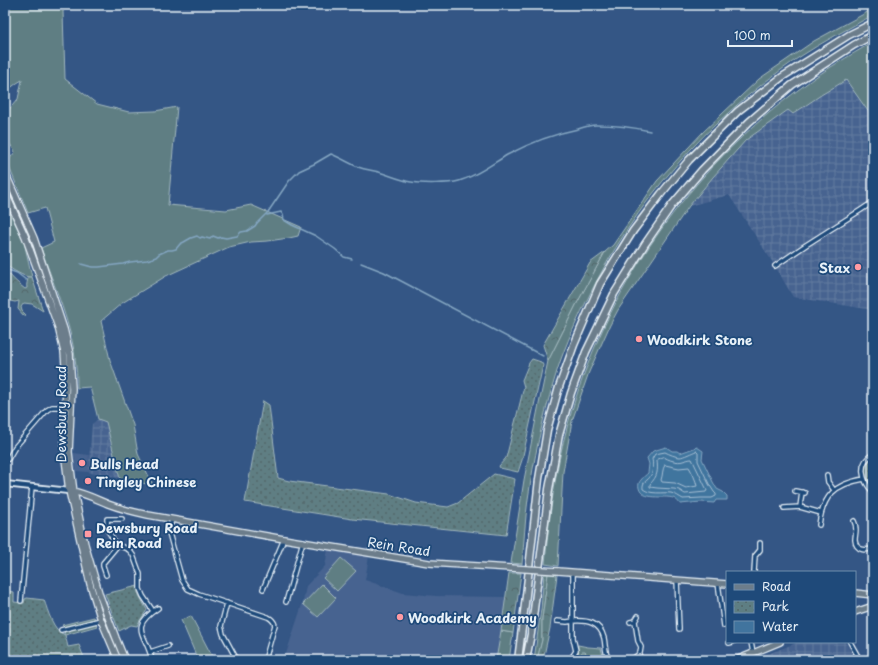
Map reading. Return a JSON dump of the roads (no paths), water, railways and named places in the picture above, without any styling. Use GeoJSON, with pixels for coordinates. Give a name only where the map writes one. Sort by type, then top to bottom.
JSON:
{"type":"FeatureCollection","features":[{"type":"Feature","properties":{"kind":"highway"},"geometry":{"type":"LineString","coordinates":[[518,660],[539,479],[547,430],[559,387],[574,345],[600,284],[633,231],[661,194],[690,160],[738,111],[782,77],[850,35],[873,23]]}},
{"type":"Feature","properties":{"kind":"highway"},"geometry":{"type":"LineString","coordinates":[[526,660],[531,634],[549,489],[559,436],[571,393],[586,352],[614,294],[645,244],[672,205],[702,170],[749,122],[792,85],[873,35]]}},
{"type":"Feature","properties":{"kind":"main road","name":"Dewsbury Road"},"geometry":{"type":"LineString","coordinates":[[5,172],[34,238],[64,329],[70,354],[72,389],[69,452],[72,491],[100,596],[125,660]]}},
{"type":"Feature","properties":{"kind":"main road","name":"Dewsbury Road"},"geometry":{"type":"LineString","coordinates":[[5,192],[25,236],[58,327],[64,352],[66,379],[64,451],[90,584],[101,620],[118,660]]}},
{"type":"Feature","properties":{"kind":"main road","name":"Rein Road"},"geometry":{"type":"LineString","coordinates":[[72,491],[127,510],[284,539],[429,563],[726,584]]}},
{"type":"Feature","properties":{"kind":"main road"},"geometry":{"type":"LineString","coordinates":[[856,593],[873,594]]}},
{"type":"Feature","properties":{"kind":"main road"},"geometry":{"type":"LineString","coordinates":[[856,612],[873,606]]}},
{"type":"Feature","properties":{"kind":"main road"},"geometry":{"type":"LineString","coordinates":[[736,660],[778,643]]}},
{"type":"Feature","properties":{"kind":"street"},"geometry":{"type":"LineString","coordinates":[[775,266],[873,202]]}},
{"type":"Feature","properties":{"kind":"street"},"geometry":{"type":"LineString","coordinates":[[8,459],[15,447],[47,410],[52,407],[65,407]]}},
{"type":"Feature","properties":{"kind":"street"},"geometry":{"type":"LineString","coordinates":[[873,454],[864,462],[863,470],[866,483],[873,492]]}},
{"type":"Feature","properties":{"kind":"street"},"geometry":{"type":"LineString","coordinates":[[827,475],[828,482],[834,490]]}},
{"type":"Feature","properties":{"kind":"street"},"geometry":{"type":"LineString","coordinates":[[819,525],[821,513],[829,494],[848,482],[864,478]]}},
{"type":"Feature","properties":{"kind":"street"},"geometry":{"type":"LineString","coordinates":[[5,484],[72,491]]}},
{"type":"Feature","properties":{"kind":"street"},"geometry":{"type":"LineString","coordinates":[[21,601],[32,487]]}},
{"type":"Feature","properties":{"kind":"street"},"geometry":{"type":"LineString","coordinates":[[795,491],[804,493],[800,506]]}},
{"type":"Feature","properties":{"kind":"street"},"geometry":{"type":"LineString","coordinates":[[784,508],[800,506],[821,513]]}},
{"type":"Feature","properties":{"kind":"street"},"geometry":{"type":"LineString","coordinates":[[122,519],[107,519],[108,531],[115,542],[128,550],[133,556],[140,574],[140,589],[153,611]]}},
{"type":"Feature","properties":{"kind":"street"},"geometry":{"type":"LineString","coordinates":[[172,519],[169,533],[179,574],[184,585],[193,591],[268,617],[274,621],[275,625],[265,660]]}},
{"type":"Feature","properties":{"kind":"street"},"geometry":{"type":"LineString","coordinates":[[854,521],[857,527],[855,541],[857,546],[863,550],[873,548]]}},
{"type":"Feature","properties":{"kind":"street"},"geometry":{"type":"LineString","coordinates":[[263,589],[284,539]]}},
{"type":"Feature","properties":{"kind":"street"},"geometry":{"type":"LineString","coordinates":[[286,602],[303,541]]}},
{"type":"Feature","properties":{"kind":"street"},"geometry":{"type":"LineString","coordinates":[[754,571],[755,556],[760,550],[760,542]]}},
{"type":"Feature","properties":{"kind":"street"},"geometry":{"type":"LineString","coordinates":[[106,576],[103,566],[104,563],[118,545]]}},
{"type":"Feature","properties":{"kind":"street"},"geometry":{"type":"LineString","coordinates":[[570,660],[576,651],[573,638],[573,572]]}},
{"type":"Feature","properties":{"kind":"street"},"geometry":{"type":"LineString","coordinates":[[677,580],[679,629]]}},
{"type":"Feature","properties":{"kind":"street"},"geometry":{"type":"LineString","coordinates":[[718,583],[724,626],[726,625]]}},
{"type":"Feature","properties":{"kind":"street"},"geometry":{"type":"LineString","coordinates":[[282,596],[287,597]]}},
{"type":"Feature","properties":{"kind":"street"},"geometry":{"type":"LineString","coordinates":[[227,603],[220,626],[237,660]]}},
{"type":"Feature","properties":{"kind":"street"},"geometry":{"type":"LineString","coordinates":[[152,660],[141,627],[144,620],[158,608]]}},
{"type":"Feature","properties":{"kind":"street"},"geometry":{"type":"LineString","coordinates":[[633,660],[640,653],[641,647],[638,641],[636,621],[638,616]]}},
{"type":"Feature","properties":{"kind":"street"},"geometry":{"type":"LineString","coordinates":[[61,630],[101,620]]}},
{"type":"Feature","properties":{"kind":"street"},"geometry":{"type":"LineString","coordinates":[[557,621],[567,622],[582,620],[595,624],[599,628],[604,638],[605,654],[609,660]]}},
{"type":"Feature","properties":{"kind":"street"},"geometry":{"type":"LineString","coordinates":[[630,622],[636,621]]}},
{"type":"Feature","properties":{"kind":"street"},"geometry":{"type":"LineString","coordinates":[[751,643],[754,653]]}},
{"type":"Feature","properties":{"kind":"street"},"geometry":{"type":"LineString","coordinates":[[851,643],[860,660]]}},
{"type":"Feature","properties":{"kind":"street"},"geometry":{"type":"LineString","coordinates":[[150,652],[168,646]]}},
{"type":"Feature","properties":{"kind":"water"},"geometry":{"type":"Polygon","coordinates":[[[666,447],[672,451],[677,451],[680,453],[697,447],[703,451],[702,459],[713,482],[717,489],[727,496],[727,500],[716,500],[714,503],[701,502],[680,504],[677,500],[669,497],[644,495],[641,492],[639,483],[648,473],[649,464],[647,458],[653,451],[666,447]]]}},
{"type":"Feature","properties":{"kind":"waterway"},"geometry":{"type":"LineString","coordinates":[[81,264],[99,267],[147,260],[168,250],[176,249],[180,244],[197,236],[200,238],[210,239],[213,236],[218,238],[237,236],[241,232],[247,231],[255,226],[268,212],[289,181],[299,171],[331,154],[358,167],[407,181],[416,183],[449,183],[472,176],[507,155],[533,143],[560,133],[587,126],[596,125],[630,127],[650,131]]}},
{"type":"Feature","properties":{"kind":"waterway"},"geometry":{"type":"LineString","coordinates":[[267,215],[281,212],[284,220],[316,236],[344,257],[352,259]]}},
{"type":"Feature","properties":{"kind":"waterway"},"geometry":{"type":"LineString","coordinates":[[361,263],[384,272],[543,356]]}},
{"type":"Feature","properties":{"kind":"waterway"},"geometry":{"type":"LineString","coordinates":[[5,269],[17,273],[26,280]]}},
{"type":"Feature","properties":{"kind":"place","name":"Stax"},"geometry":{"type":"Point","coordinates":[858,267]}},
{"type":"Feature","properties":{"kind":"place","name":"Woodkirk Stone"},"geometry":{"type":"Point","coordinates":[639,339]}},
{"type":"Feature","properties":{"kind":"place","name":"Bulls Head"},"geometry":{"type":"Point","coordinates":[82,463]}},
{"type":"Feature","properties":{"kind":"place","name":"Tingley Chinese"},"geometry":{"type":"Point","coordinates":[88,481]}},
{"type":"Feature","properties":{"kind":"place","name":"Dewsbury Road Rein Road"},"geometry":{"type":"Point","coordinates":[88,534]}},
{"type":"Feature","properties":{"kind":"place","name":"Woodkirk Academy"},"geometry":{"type":"Point","coordinates":[400,617]}}]}
